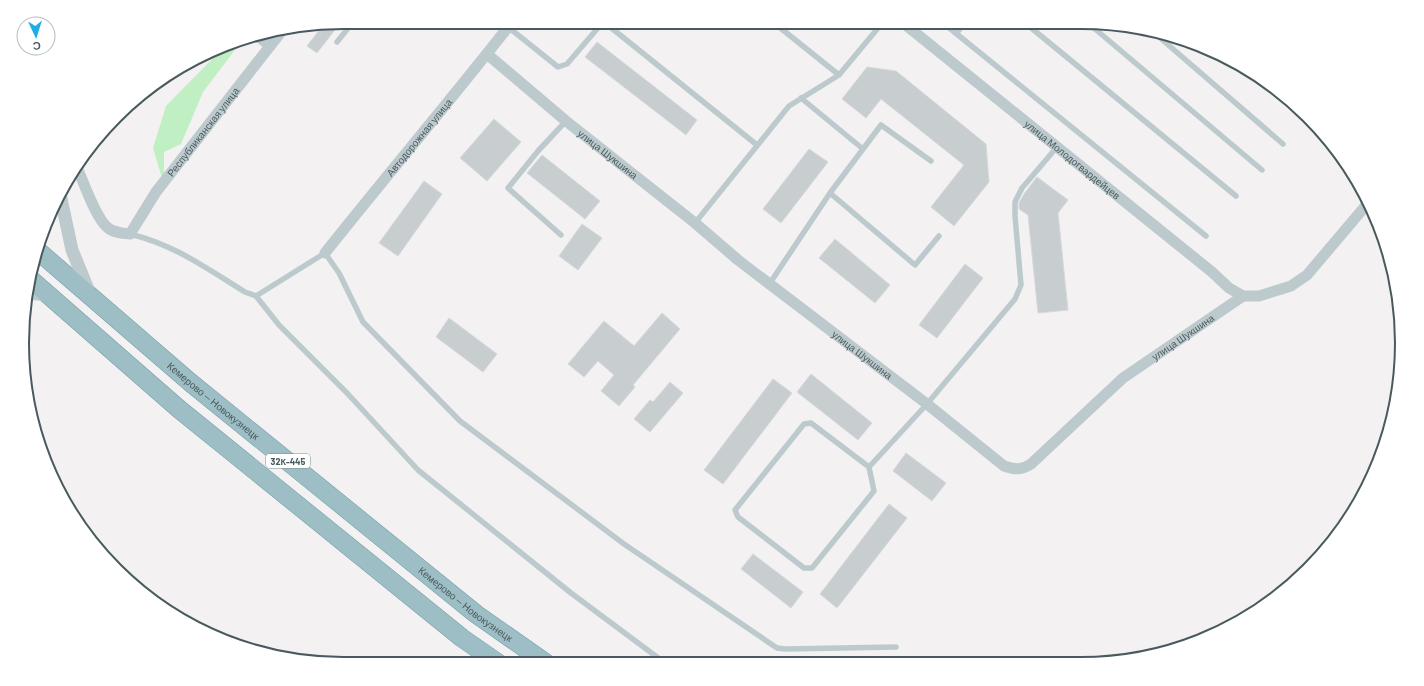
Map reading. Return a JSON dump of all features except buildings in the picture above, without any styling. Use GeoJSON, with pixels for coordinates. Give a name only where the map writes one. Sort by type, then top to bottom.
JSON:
{"type":"FeatureCollection","features":[{"type":"Feature","properties":{"kind":"highway","name":"Кемерово — Новокузнецк"},"geometry":{"type":"LineString","coordinates":[[42,254],[90,294],[191,383],[476,614],[537,657]]}},
{"type":"Feature","properties":{"kind":"highway","name":"32К-445"},"geometry":{"type":"LineString","coordinates":[[35,283],[185,414],[462,638],[489,657]]}},
{"type":"Feature","properties":{"kind":"street","name":"Автодорожная улица"},"geometry":{"type":"LineString","coordinates":[[325,252],[506,29]]}},
{"type":"Feature","properties":{"kind":"street","name":"улица Молодогвардейцев"},"geometry":{"type":"LineString","coordinates":[[911,29],[1212,272],[1229,288],[1243,296]]}},
{"type":"Feature","properties":{"kind":"street","name":"Республиканская улица"},"geometry":{"type":"LineString","coordinates":[[130,234],[156,192],[278,36]]}},
{"type":"Feature","properties":{"kind":"street"},"geometry":{"type":"LineString","coordinates":[[263,40],[270,46]]}},
{"type":"Feature","properties":{"kind":"street","name":"улица Шукшина"},"geometry":{"type":"LineString","coordinates":[[487,54],[566,121],[695,223],[738,260],[927,404],[1004,466],[1012,469],[1024,469],[1031,464],[1123,378],[1243,296]]}},
{"type":"Feature","properties":{"kind":"street"},"geometry":{"type":"LineString","coordinates":[[79,173],[92,203],[107,227],[116,232],[130,234]]}},
{"type":"Feature","properties":{"kind":"street"},"geometry":{"type":"LineString","coordinates":[[62,202],[72,250],[90,294]]}},
{"type":"Feature","properties":{"kind":"street"},"geometry":{"type":"LineString","coordinates":[[1243,296],[1259,296],[1291,286],[1307,275],[1364,207]]}},
{"type":"Feature","properties":{"kind":"street"},"geometry":{"type":"LineString","coordinates":[[33,294],[48,295]]}},
{"type":"Feature","properties":{"kind":"lane"},"geometry":{"type":"LineString","coordinates":[[337,42],[347,29]]}},
{"type":"Feature","properties":{"kind":"lane"},"geometry":{"type":"LineString","coordinates":[[516,29],[558,67],[567,64],[597,29]]}},
{"type":"Feature","properties":{"kind":"lane"},"geometry":{"type":"LineString","coordinates":[[612,29],[757,145]]}},
{"type":"Feature","properties":{"kind":"lane"},"geometry":{"type":"LineString","coordinates":[[782,29],[839,75]]}},
{"type":"Feature","properties":{"kind":"lane"},"geometry":{"type":"LineString","coordinates":[[695,223],[789,106],[839,75],[877,29]]}},
{"type":"Feature","properties":{"kind":"lane"},"geometry":{"type":"LineString","coordinates":[[952,29],[1206,236]]}},
{"type":"Feature","properties":{"kind":"lane"},"geometry":{"type":"LineString","coordinates":[[957,33],[960,29]]}},
{"type":"Feature","properties":{"kind":"lane"},"geometry":{"type":"LineString","coordinates":[[1033,29],[1236,196]]}},
{"type":"Feature","properties":{"kind":"lane"},"geometry":{"type":"LineString","coordinates":[[1096,30],[1262,170]]}},
{"type":"Feature","properties":{"kind":"lane"},"geometry":{"type":"LineString","coordinates":[[1163,40],[1283,144]]}},
{"type":"Feature","properties":{"kind":"lane"},"geometry":{"type":"LineString","coordinates":[[802,98],[863,149]]}},
{"type":"Feature","properties":{"kind":"lane"},"geometry":{"type":"LineString","coordinates":[[562,235],[508,188],[538,151],[566,121]]}},
{"type":"Feature","properties":{"kind":"lane"},"geometry":{"type":"LineString","coordinates":[[770,283],[830,193],[881,125],[931,161]]}},
{"type":"Feature","properties":{"kind":"lane"},"geometry":{"type":"LineString","coordinates":[[868,467],[927,404],[1015,299],[1021,285],[1014,216],[1015,202],[1022,188],[1057,147]]}},
{"type":"Feature","properties":{"kind":"lane"},"geometry":{"type":"LineString","coordinates":[[830,193],[915,265],[939,236]]}},
{"type":"Feature","properties":{"kind":"lane"},"geometry":{"type":"LineString","coordinates":[[130,234],[154,240],[175,249],[245,292],[256,296],[279,325],[347,393],[418,470],[571,593],[657,657]]}},
{"type":"Feature","properties":{"kind":"lane"},"geometry":{"type":"LineString","coordinates":[[256,296],[325,252],[339,273],[363,322],[460,422],[624,544],[777,648],[896,647]]}},
{"type":"Feature","properties":{"kind":"lane"},"geometry":{"type":"LineString","coordinates":[[811,422],[868,467],[874,491],[812,568],[804,568],[738,516],[735,510],[804,424],[811,422]]}},
{"type":"Feature","properties":{"kind":"green space"},"geometry":{"type":"Polygon","coordinates":[[[236,48],[203,92],[181,144],[164,152],[164,185],[153,148],[166,106],[215,57],[236,48]]]}}]}
